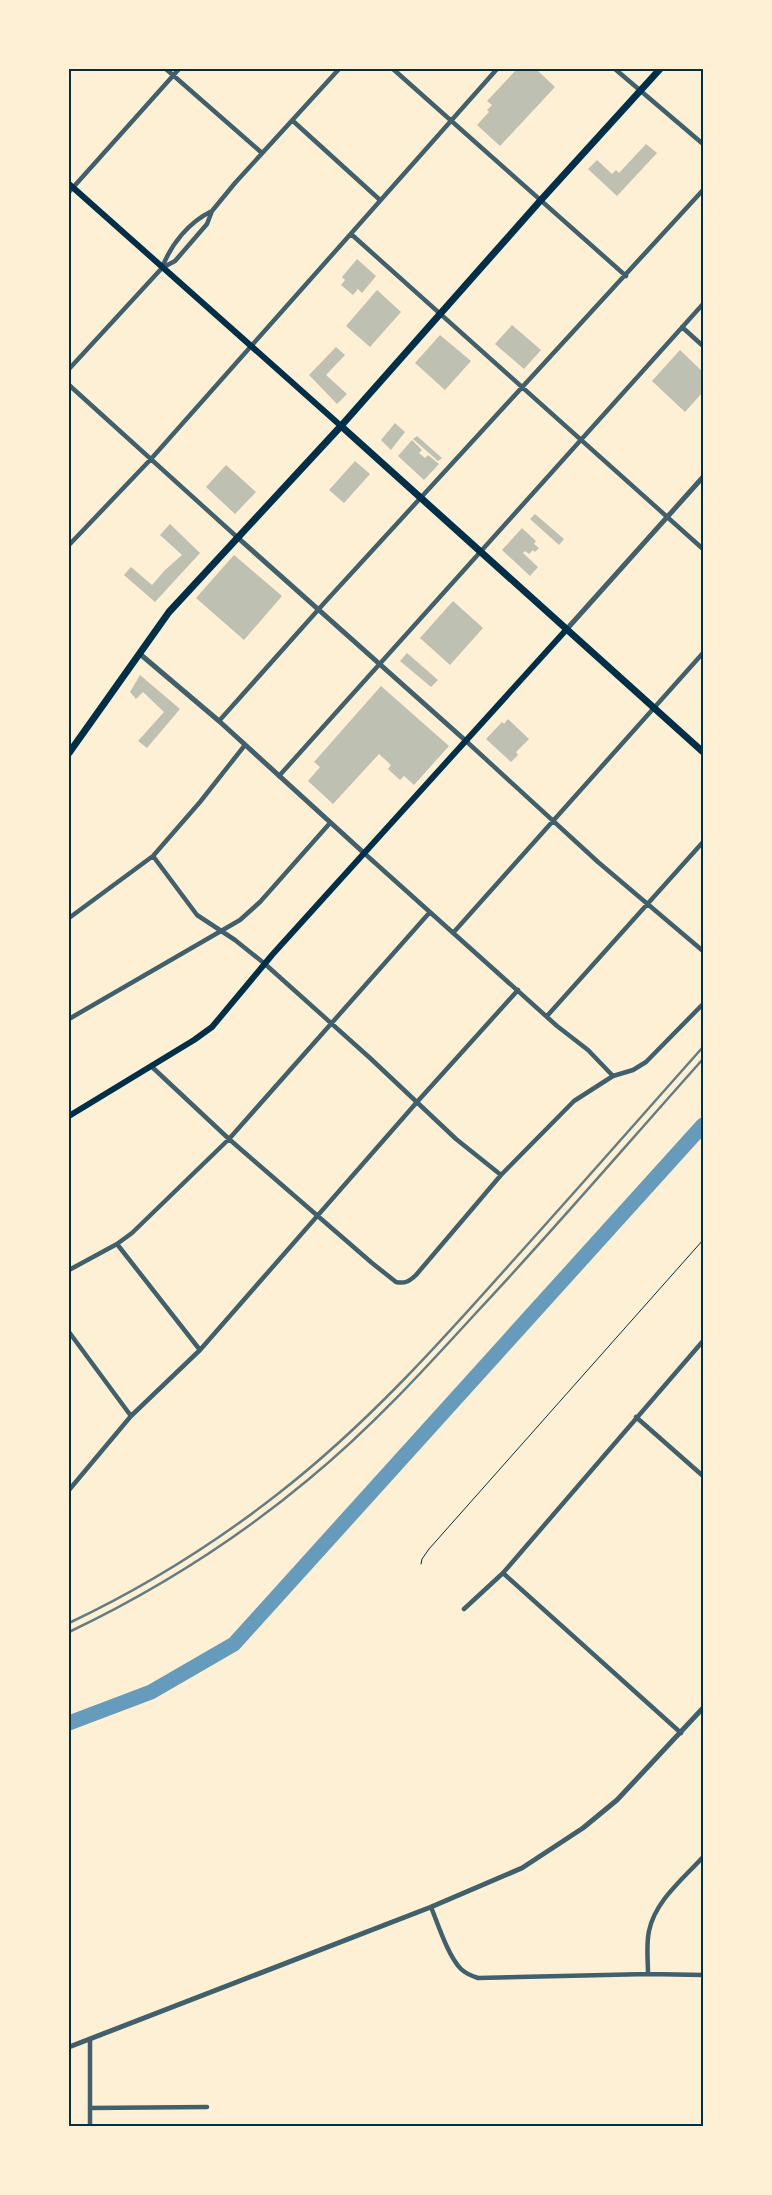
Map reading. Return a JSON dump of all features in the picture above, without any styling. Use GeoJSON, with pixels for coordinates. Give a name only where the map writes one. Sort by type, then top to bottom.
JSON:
{"type":"FeatureCollection","features":[{"type":"Feature","properties":{"kind":"main road"},"geometry":{"type":"LineString","coordinates":[[69,753],[169,612],[340,426],[660,69]]}},
{"type":"Feature","properties":{"kind":"main road"},"geometry":{"type":"LineString","coordinates":[[70,188],[250,345],[703,752]]}},
{"type":"Feature","properties":{"kind":"main road"},"geometry":{"type":"LineString","coordinates":[[69,1116],[194,1040],[212,1026],[364,853],[566,630]]}},
{"type":"Feature","properties":{"kind":"street"},"geometry":{"type":"LineString","coordinates":[[166,69],[262,153]]}},
{"type":"Feature","properties":{"kind":"street"},"geometry":{"type":"LineString","coordinates":[[70,188],[179,69]]}},
{"type":"Feature","properties":{"kind":"street"},"geometry":{"type":"LineString","coordinates":[[69,369],[162,268],[175,261],[207,224],[212,211],[339,69]]}},
{"type":"Feature","properties":{"kind":"street"},"geometry":{"type":"LineString","coordinates":[[393,69],[626,276]]}},
{"type":"Feature","properties":{"kind":"street"},"geometry":{"type":"LineString","coordinates":[[69,545],[151,459],[250,345],[497,69]]}},
{"type":"Feature","properties":{"kind":"street"},"geometry":{"type":"LineString","coordinates":[[615,69],[703,144]]}},
{"type":"Feature","properties":{"kind":"street"},"geometry":{"type":"LineString","coordinates":[[293,121],[380,200]]}},
{"type":"Feature","properties":{"kind":"street"},"geometry":{"type":"LineString","coordinates":[[219,721],[522,386],[616,284],[626,276],[703,190]]}},
{"type":"Feature","properties":{"kind":"street"},"geometry":{"type":"LineString","coordinates":[[162,268],[169,250],[199,217],[212,211]]}},
{"type":"Feature","properties":{"kind":"street"},"geometry":{"type":"LineString","coordinates":[[351,234],[703,549]]}},
{"type":"Feature","properties":{"kind":"street"},"geometry":{"type":"LineString","coordinates":[[278,776],[703,304]]}},
{"type":"Feature","properties":{"kind":"street"},"geometry":{"type":"LineString","coordinates":[[682,327],[703,346]]}},
{"type":"Feature","properties":{"kind":"street"},"geometry":{"type":"LineString","coordinates":[[69,385],[647,905],[703,951]]}},
{"type":"Feature","properties":{"kind":"street"},"geometry":{"type":"LineString","coordinates":[[566,630],[703,477]]}},
{"type":"Feature","properties":{"kind":"street"},"geometry":{"type":"LineString","coordinates":[[453,933],[703,652]]}},
{"type":"Feature","properties":{"kind":"street"},"geometry":{"type":"LineString","coordinates":[[140,654],[219,721],[453,933],[588,1050],[613,1076]]}},
{"type":"Feature","properties":{"kind":"street"},"geometry":{"type":"LineString","coordinates":[[69,918],[153,856],[200,802],[245,745]]}},
{"type":"Feature","properties":{"kind":"street"},"geometry":{"type":"LineString","coordinates":[[69,1019],[224,932],[240,920],[260,902],[330,823]]}},
{"type":"Feature","properties":{"kind":"street"},"geometry":{"type":"LineString","coordinates":[[547,1016],[703,842]]}},
{"type":"Feature","properties":{"kind":"street"},"geometry":{"type":"LineString","coordinates":[[153,856],[197,915],[224,932],[265,964],[331,1022],[456,1139],[501,1175]]}},
{"type":"Feature","properties":{"kind":"street"},"geometry":{"type":"LineString","coordinates":[[69,1270],[117,1244],[132,1233],[229,1139],[430,912]]}},
{"type":"Feature","properties":{"kind":"street"},"geometry":{"type":"LineString","coordinates":[[69,1490],[132,1416],[200,1350],[416,1102],[518,990]]}},
{"type":"Feature","properties":{"kind":"street"},"geometry":{"type":"LineString","coordinates":[[151,1066],[229,1139],[319,1215],[372,1263],[396,1282],[401,1283],[409,1282],[416,1275],[501,1175],[574,1101],[613,1076],[633,1070],[646,1062],[703,1004]]}},
{"type":"Feature","properties":{"kind":"street"},"geometry":{"type":"LineString","coordinates":[[117,1244],[200,1350]]}},
{"type":"Feature","properties":{"kind":"street"},"geometry":{"type":"LineString","coordinates":[[69,1332],[132,1416]]}},
{"type":"Feature","properties":{"kind":"street"},"geometry":{"type":"LineString","coordinates":[[464,1609],[503,1574],[703,1341]]}},
{"type":"Feature","properties":{"kind":"street"},"geometry":{"type":"LineString","coordinates":[[636,1417],[703,1476]]}},
{"type":"Feature","properties":{"kind":"street"},"geometry":{"type":"LineString","coordinates":[[503,1574],[681,1733]]}},
{"type":"Feature","properties":{"kind":"street"},"geometry":{"type":"LineString","coordinates":[[69,2046],[431,1907],[522,1868],[584,1828],[617,1800],[703,1708]]}},
{"type":"Feature","properties":{"kind":"street"},"geometry":{"type":"LineString","coordinates":[[648,1974],[649,1934],[658,1908],[703,1857]]}},
{"type":"Feature","properties":{"kind":"street"},"geometry":{"type":"LineString","coordinates":[[431,1907],[455,1961],[469,1975],[478,1978],[648,1974],[703,1975]]}},
{"type":"Feature","properties":{"kind":"street"},"geometry":{"type":"LineString","coordinates":[[90,2039],[90,2126]]}},
{"type":"Feature","properties":{"kind":"street"},"geometry":{"type":"LineString","coordinates":[[90,2108],[207,2107]]}},
{"type":"Feature","properties":{"kind":"path"},"geometry":{"type":"LineString","coordinates":[[421,1564],[422,1559],[430,1549],[703,1240]]}},
{"type":"Feature","properties":{"kind":"building"},"geometry":{"type":"Polygon","coordinates":[[[517,69],[536,69],[555,87],[500,146],[477,125],[489,112],[487,110],[492,105],[487,101],[517,69]]]}},
{"type":"Feature","properties":{"kind":"building"},"geometry":{"type":"Polygon","coordinates":[[[646,144],[657,153],[617,196],[588,169],[597,160],[612,174],[616,170],[619,173],[646,144]]]}},
{"type":"Feature","properties":{"kind":"building"},"geometry":{"type":"Polygon","coordinates":[[[357,259],[376,276],[362,293],[358,289],[353,295],[341,285],[345,280],[342,277],[357,259]]]}},
{"type":"Feature","properties":{"kind":"building"},"geometry":{"type":"Polygon","coordinates":[[[377,290],[401,312],[370,347],[346,326],[377,290]]]}},
{"type":"Feature","properties":{"kind":"building"},"geometry":{"type":"Polygon","coordinates":[[[512,325],[541,350],[524,369],[495,344],[512,325]]]}},
{"type":"Feature","properties":{"kind":"building"},"geometry":{"type":"Polygon","coordinates":[[[440,335],[471,361],[445,390],[415,363],[440,335]]]}},
{"type":"Feature","properties":{"kind":"building"},"geometry":{"type":"Polygon","coordinates":[[[336,347],[345,355],[326,375],[347,394],[337,404],[309,375],[336,347]]]}},
{"type":"Feature","properties":{"kind":"building"},"geometry":{"type":"Polygon","coordinates":[[[680,350],[703,372],[703,392],[685,412],[652,381],[680,350]]]}},
{"type":"Feature","properties":{"kind":"building"},"geometry":{"type":"Polygon","coordinates":[[[395,423],[405,432],[391,450],[381,440],[395,423]]]}},
{"type":"Feature","properties":{"kind":"building"},"geometry":{"type":"Polygon","coordinates":[[[417,436],[442,458],[438,461],[413,439],[417,436]]]}},
{"type":"Feature","properties":{"kind":"building"},"geometry":{"type":"Polygon","coordinates":[[[412,440],[422,450],[419,453],[425,458],[428,455],[439,464],[424,480],[398,456],[412,440]]]}},
{"type":"Feature","properties":{"kind":"building"},"geometry":{"type":"Polygon","coordinates":[[[355,461],[370,474],[344,503],[329,490],[355,461]]]}},
{"type":"Feature","properties":{"kind":"building"},"geometry":{"type":"Polygon","coordinates":[[[226,465],[256,492],[235,514],[206,487],[226,465]]]}},
{"type":"Feature","properties":{"kind":"building"},"geometry":{"type":"Polygon","coordinates":[[[535,514],[564,539],[559,545],[530,519],[535,514]]]}},
{"type":"Feature","properties":{"kind":"building"},"geometry":{"type":"Polygon","coordinates":[[[170,524],[200,553],[155,602],[124,575],[131,567],[152,585],[182,555],[160,535],[170,524]]]}},
{"type":"Feature","properties":{"kind":"building"},"geometry":{"type":"Polygon","coordinates":[[[522,528],[536,541],[534,544],[539,548],[529,554],[525,551],[523,553],[538,567],[530,576],[502,550],[522,528]]]}},
{"type":"Feature","properties":{"kind":"building"},"geometry":{"type":"Polygon","coordinates":[[[234,555],[282,596],[244,640],[196,598],[234,555]]]}},
{"type":"Feature","properties":{"kind":"building"},"geometry":{"type":"Polygon","coordinates":[[[453,601],[483,628],[450,665],[420,638],[453,601]]]}},
{"type":"Feature","properties":{"kind":"building"},"geometry":{"type":"Polygon","coordinates":[[[407,653],[438,680],[431,687],[400,661],[407,653]]]}},
{"type":"Feature","properties":{"kind":"building"},"geometry":{"type":"Polygon","coordinates":[[[140,675],[180,709],[147,748],[138,741],[164,712],[143,692],[136,699],[130,692],[140,675]]]}},
{"type":"Feature","properties":{"kind":"building"},"geometry":{"type":"Polygon","coordinates":[[[381,686],[449,746],[414,785],[404,776],[400,780],[388,769],[391,765],[379,754],[333,804],[308,781],[320,767],[314,762],[381,686]]]}},
{"type":"Feature","properties":{"kind":"building"},"geometry":{"type":"Polygon","coordinates":[[[508,719],[529,739],[516,752],[518,755],[511,762],[486,739],[502,722],[504,724],[508,719]]]}},
{"type":"Feature","properties":{"kind":"waterway"},"geometry":{"type":"LineString","coordinates":[[69,1723],[151,1692],[234,1644],[703,1125]]}},
{"type":"Feature","properties":{"kind":"railway"},"geometry":{"type":"LineString","coordinates":[[69,1623],[151,1580],[204,1547],[279,1493],[341,1440],[400,1384],[456,1325],[703,1047]]}},
{"type":"Feature","properties":{"kind":"railway"},"geometry":{"type":"LineString","coordinates":[[69,1632],[133,1599],[194,1563],[253,1523],[331,1460],[415,1379],[504,1283],[703,1059]]}}]}
